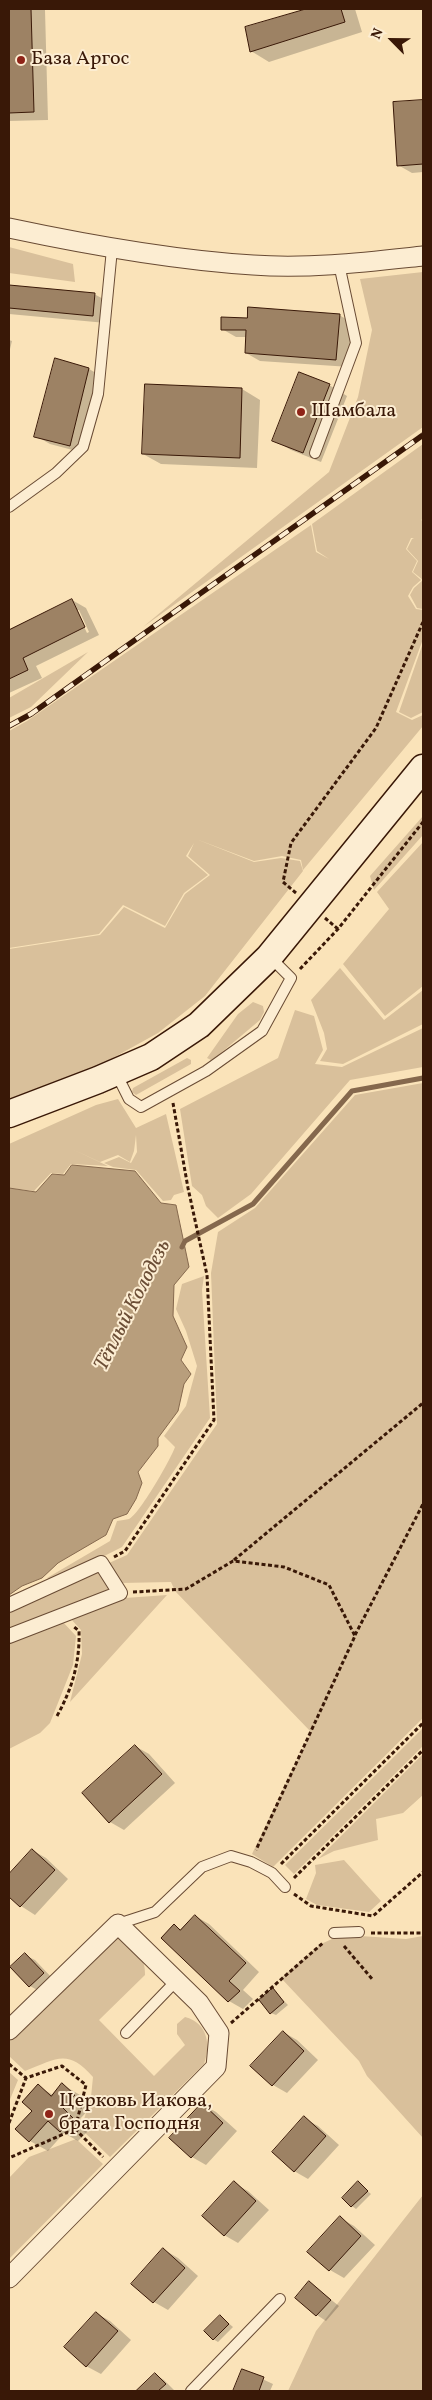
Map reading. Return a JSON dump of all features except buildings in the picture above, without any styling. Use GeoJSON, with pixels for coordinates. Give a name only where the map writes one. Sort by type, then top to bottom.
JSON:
{"type":"FeatureCollection","features":[{"type":"Feature","properties":{"kind":"main road"},"geometry":{"type":"LineString","coordinates":[[9,1114],[151,1057],[199,1025],[269,957],[423,768]]}},
{"type":"Feature","properties":{"kind":"street"},"geometry":{"type":"LineString","coordinates":[[9,228],[112,249],[253,265],[339,264],[423,256]]}},
{"type":"Feature","properties":{"kind":"street"},"geometry":{"type":"LineString","coordinates":[[9,1606],[102,1563],[120,1593],[9,1636]]}},
{"type":"Feature","properties":{"kind":"street"},"geometry":{"type":"LineString","coordinates":[[9,2030],[118,1924],[199,2003],[219,2034],[216,2067],[9,2278]]}},
{"type":"Feature","properties":{"kind":"lane"},"geometry":{"type":"LineString","coordinates":[[9,507],[56,473],[83,447],[98,394],[112,249]]}},
{"type":"Feature","properties":{"kind":"lane"},"geometry":{"type":"LineString","coordinates":[[315,453],[356,343],[339,264]]}},
{"type":"Feature","properties":{"kind":"lane"},"geometry":{"type":"LineString","coordinates":[[116,1072],[129,1099],[141,1106],[206,1071],[262,1031],[291,978],[269,957]]}},
{"type":"Feature","properties":{"kind":"lane"},"geometry":{"type":"LineString","coordinates":[[118,1924],[155,1912],[202,1866],[231,1856],[251,1862],[272,1873],[285,1887]]}},
{"type":"Feature","properties":{"kind":"lane"},"geometry":{"type":"LineString","coordinates":[[334,1933],[359,1932]]}},
{"type":"Feature","properties":{"kind":"lane"},"geometry":{"type":"LineString","coordinates":[[126,2033],[176,1981]]}},
{"type":"Feature","properties":{"kind":"lane"},"geometry":{"type":"LineString","coordinates":[[191,2391],[280,2299]]}},
{"type":"Feature","properties":{"kind":"path"},"geometry":{"type":"LineString","coordinates":[[338,929],[283,882],[291,843],[376,728],[423,622]]}},
{"type":"Feature","properties":{"kind":"path"},"geometry":{"type":"LineString","coordinates":[[291,978],[338,929],[423,822]]}},
{"type":"Feature","properties":{"kind":"path"},"geometry":{"type":"LineString","coordinates":[[102,1563],[125,1551],[214,1420],[207,1275],[188,1188],[171,1090]]}},
{"type":"Feature","properties":{"kind":"path"},"geometry":{"type":"LineString","coordinates":[[120,1593],[186,1589],[233,1561],[423,1403]]}},
{"type":"Feature","properties":{"kind":"path"},"geometry":{"type":"LineString","coordinates":[[251,1862],[355,1636],[423,1504]]}},
{"type":"Feature","properties":{"kind":"path"},"geometry":{"type":"LineString","coordinates":[[233,1561],[284,1567],[329,1585],[355,1636]]}},
{"type":"Feature","properties":{"kind":"path"},"geometry":{"type":"LineString","coordinates":[[57,1716],[69,1695],[80,1654],[79,1631],[61,1616]]}},
{"type":"Feature","properties":{"kind":"path"},"geometry":{"type":"LineString","coordinates":[[294,1879],[280,1865],[423,1723]]}},
{"type":"Feature","properties":{"kind":"path"},"geometry":{"type":"LineString","coordinates":[[423,1750],[285,1887],[311,1906],[373,1916],[423,1872]]}},
{"type":"Feature","properties":{"kind":"path"},"geometry":{"type":"LineString","coordinates":[[359,1932],[423,1933]]}},
{"type":"Feature","properties":{"kind":"path"},"geometry":{"type":"LineString","coordinates":[[219,2034],[334,1933],[373,1980]]}},
{"type":"Feature","properties":{"kind":"path"},"geometry":{"type":"LineString","coordinates":[[9,2064],[26,2078]]}},
{"type":"Feature","properties":{"kind":"path"},"geometry":{"type":"LineString","coordinates":[[26,2078],[62,2066],[86,2085],[75,2129]]}},
{"type":"Feature","properties":{"kind":"path"},"geometry":{"type":"LineString","coordinates":[[9,2123],[26,2078]]}},
{"type":"Feature","properties":{"kind":"path"},"geometry":{"type":"LineString","coordinates":[[75,2129],[116,2169]]}},
{"type":"Feature","properties":{"kind":"path"},"geometry":{"type":"LineString","coordinates":[[9,2158],[75,2129]]}},
{"type":"Feature","properties":{"kind":"shaded area"},"geometry":{"type":"Polygon","coordinates":[[[9,247],[73,264],[75,282],[9,273],[9,247]]]}},
{"type":"Feature","properties":{"kind":"shaded area"},"geometry":{"type":"Polygon","coordinates":[[[423,272],[423,427],[143,627],[329,472],[358,397],[372,330],[360,279],[423,272]]]}},
{"type":"Feature","properties":{"kind":"shaded area"},"geometry":{"type":"Polygon","coordinates":[[[423,444],[423,521],[421,519],[423,523],[423,580],[413,572],[418,561],[407,549],[414,538],[411,538],[406,549],[417,561],[412,572],[421,580],[413,587],[408,596],[416,609],[423,610],[423,639],[396,712],[412,720],[423,715],[423,726],[303,870],[301,860],[282,856],[254,861],[196,839],[254,862],[281,858],[300,861],[303,871],[205,996],[158,1033],[73,1080],[9,1100],[9,949],[100,935],[124,907],[165,928],[185,894],[210,875],[188,856],[194,843],[186,856],[208,875],[184,893],[165,926],[123,905],[99,934],[9,948],[9,731],[27,721],[311,525],[316,552],[329,559],[317,551],[312,524],[423,444]]]}},
{"type":"Feature","properties":{"kind":"shaded area"},"geometry":{"type":"Polygon","coordinates":[[[423,580],[423,609],[417,608],[410,595],[414,588],[423,580]]]}},
{"type":"Feature","properties":{"kind":"shaded area"},"geometry":{"type":"Polygon","coordinates":[[[423,643],[423,712],[411,718],[399,712],[423,643]]]}},
{"type":"Feature","properties":{"kind":"shaded area"},"geometry":{"type":"Polygon","coordinates":[[[88,652],[31,707],[9,718],[9,698],[88,652]]]}},
{"type":"Feature","properties":{"kind":"shaded area"},"geometry":{"type":"Polygon","coordinates":[[[423,816],[423,835],[374,890],[370,876],[423,816]]]}},
{"type":"Feature","properties":{"kind":"shaded area"},"geometry":{"type":"Polygon","coordinates":[[[423,842],[423,986],[385,1016],[343,964],[389,909],[377,892],[423,842]]]}},
{"type":"Feature","properties":{"kind":"shaded area"},"geometry":{"type":"Polygon","coordinates":[[[340,968],[384,1020],[423,990],[423,1024],[343,1064],[320,1061],[327,1049],[324,1033],[311,1000],[340,968]]]}},
{"type":"Feature","properties":{"kind":"shaded area"},"geometry":{"type":"Polygon","coordinates":[[[253,1002],[263,1006],[264,1012],[260,1020],[216,1057],[211,1060],[207,1058],[238,1014],[253,1002]]]}},
{"type":"Feature","properties":{"kind":"shaded area"},"geometry":{"type":"Polygon","coordinates":[[[295,1010],[314,1016],[323,1050],[315,1064],[342,1067],[423,1028],[423,1067],[350,1080],[251,1194],[218,1218],[206,1206],[202,1195],[192,1186],[180,1109],[278,1058],[295,1010]]]}},
{"type":"Feature","properties":{"kind":"shaded area"},"geometry":{"type":"Polygon","coordinates":[[[187,1058],[191,1060],[191,1064],[136,1095],[132,1092],[133,1088],[187,1058]]]}},
{"type":"Feature","properties":{"kind":"shaded area"},"geometry":{"type":"Polygon","coordinates":[[[423,1083],[423,1718],[273,1867],[252,1854],[311,1732],[175,1591],[171,1582],[121,1583],[109,1563],[127,1555],[217,1424],[211,1273],[218,1232],[255,1208],[355,1095],[423,1083]]]}},
{"type":"Feature","properties":{"kind":"shaded area"},"geometry":{"type":"Polygon","coordinates":[[[118,1099],[136,1128],[166,1114],[184,1192],[174,1195],[171,1200],[163,1201],[136,1170],[113,1167],[104,1163],[119,1157],[131,1163],[137,1152],[136,1135],[134,1151],[130,1162],[118,1155],[100,1162],[72,1149],[108,1166],[71,1164],[63,1174],[51,1173],[34,1191],[9,1188],[9,1144],[96,1105],[118,1099]]]}},
{"type":"Feature","properties":{"kind":"shaded area"},"geometry":{"type":"Polygon","coordinates":[[[204,1276],[202,1290],[210,1418],[122,1547],[55,1581],[47,1578],[110,1541],[117,1521],[129,1519],[134,1515],[147,1498],[168,1463],[175,1447],[164,1436],[186,1406],[197,1366],[186,1331],[176,1309],[182,1284],[204,1276]]]}},
{"type":"Feature","properties":{"kind":"shaded area"},"geometry":{"type":"Polygon","coordinates":[[[97,1568],[112,1590],[9,1632],[9,1611],[97,1568]]]}},
{"type":"Feature","properties":{"kind":"shaded area"},"geometry":{"type":"Polygon","coordinates":[[[167,1595],[70,1702],[82,1654],[81,1630],[70,1618],[125,1598],[167,1595]]]}},
{"type":"Feature","properties":{"kind":"shaded area"},"geometry":{"type":"Polygon","coordinates":[[[62,1621],[76,1636],[73,1665],[50,1723],[40,1733],[9,1749],[9,1641],[62,1621]]]}},
{"type":"Feature","properties":{"kind":"shaded area"},"geometry":{"type":"Polygon","coordinates":[[[423,1728],[423,1746],[294,1874],[285,1865],[423,1728]]]}},
{"type":"Feature","properties":{"kind":"shaded area"},"geometry":{"type":"Polygon","coordinates":[[[423,1754],[423,1795],[403,1813],[376,1819],[378,1840],[334,1851],[318,1859],[423,1754]]]}},
{"type":"Feature","properties":{"kind":"shaded area"},"geometry":{"type":"Polygon","coordinates":[[[344,1860],[381,1901],[369,1912],[317,1905],[306,1899],[316,1873],[315,1865],[344,1860]]]}},
{"type":"Feature","properties":{"kind":"shaded area"},"geometry":{"type":"Polygon","coordinates":[[[360,1936],[406,1939],[423,1936],[423,2138],[367,2076],[359,2061],[281,1978],[321,1944],[332,1939],[360,1936]]]}},
{"type":"Feature","properties":{"kind":"shaded area"},"geometry":{"type":"Polygon","coordinates":[[[116,1937],[128,1942],[141,1956],[145,1975],[99,2020],[154,2076],[185,2045],[177,2034],[177,2024],[185,2017],[199,2024],[203,2029],[206,2036],[207,2049],[204,2064],[110,2157],[81,2129],[91,2097],[93,2077],[76,2062],[68,2059],[54,2060],[25,2071],[9,2056],[9,2037],[116,1937]]]}},
{"type":"Feature","properties":{"kind":"shaded area"},"geometry":{"type":"Polygon","coordinates":[[[9,2072],[18,2080],[9,2102],[9,2072]]]}},
{"type":"Feature","properties":{"kind":"shaded area"},"geometry":{"type":"Polygon","coordinates":[[[76,2139],[103,2164],[9,2259],[9,2178],[29,2157],[76,2139]]]}},
{"type":"Feature","properties":{"kind":"shaded area"},"geometry":{"type":"Polygon","coordinates":[[[423,2195],[423,2391],[288,2391],[316,2331],[423,2195]]]}},
{"type":"Feature","properties":{"kind":"water"},"geometry":{"type":"Polygon","coordinates":[[[72,1165],[135,1171],[161,1203],[176,1205],[189,1267],[174,1285],[173,1316],[187,1347],[181,1360],[191,1374],[184,1384],[178,1411],[158,1438],[158,1446],[138,1472],[142,1483],[136,1499],[127,1514],[113,1519],[106,1535],[58,1563],[42,1578],[22,1586],[9,1595],[9,1188],[36,1192],[52,1174],[64,1175],[72,1165]]]}},
{"type":"Feature","properties":{"kind":"waterway","name":"Тёплый Колодезь"},"geometry":{"type":"LineString","coordinates":[[182,1247],[185,1241],[253,1204],[352,1091],[423,1078]]}},
{"type":"Feature","properties":{"kind":"railway"},"geometry":{"type":"LineString","coordinates":[[9,726],[31,714],[423,435]]}},
{"type":"Feature","properties":{"kind":"place","name":"База Аргос"},"geometry":{"type":"Point","coordinates":[21,60]}},
{"type":"Feature","properties":{"kind":"place","name":"Шамбала"},"geometry":{"type":"Point","coordinates":[301,412]}},
{"type":"Feature","properties":{"kind":"place","name":"Церковь Иакова, брата Господня"},"geometry":{"type":"Point","coordinates":[49,2114]}}]}
